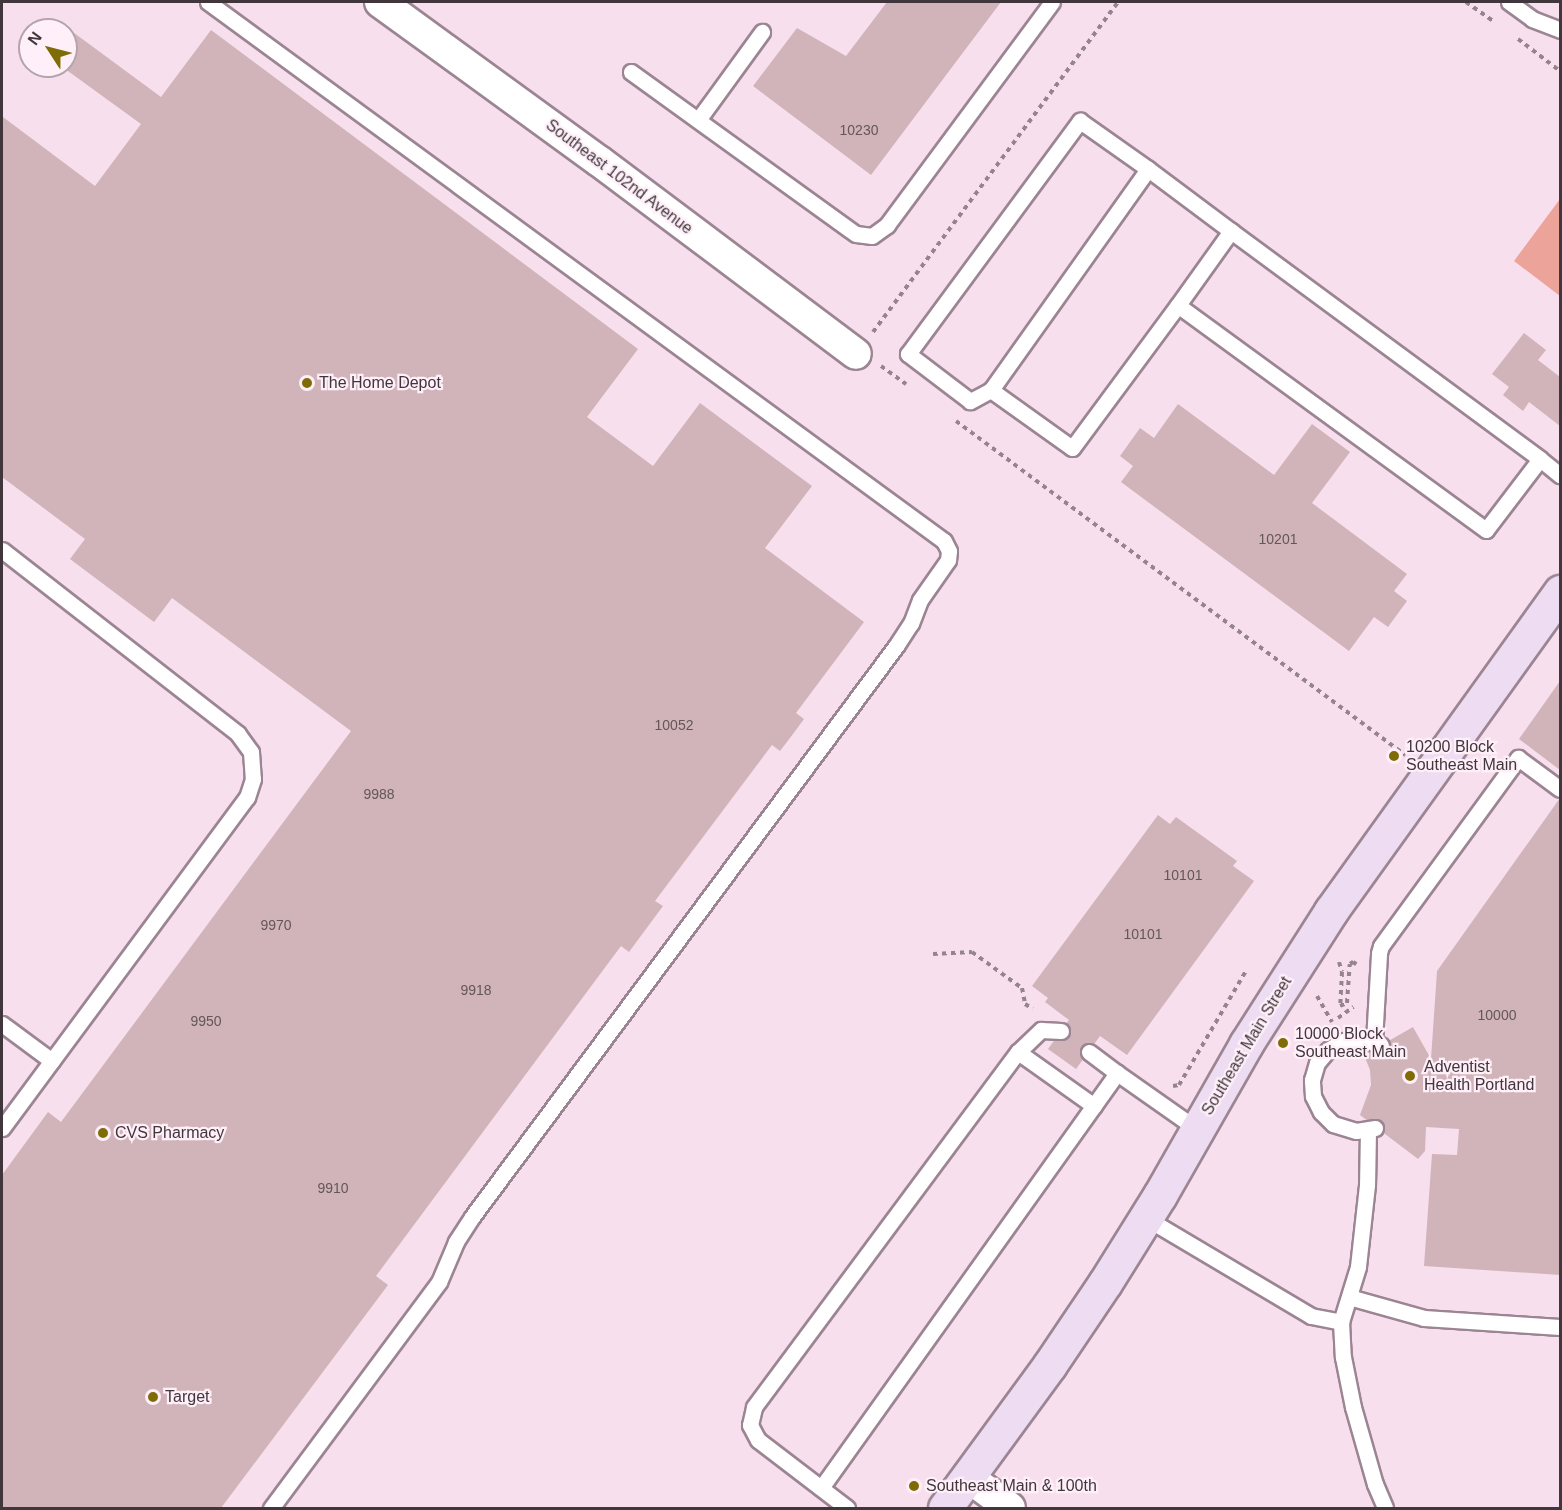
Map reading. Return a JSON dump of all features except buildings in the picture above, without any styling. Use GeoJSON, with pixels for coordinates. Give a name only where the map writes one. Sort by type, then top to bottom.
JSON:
{"type":"FeatureCollection","features":[{"type":"Feature","properties":{"kind":"street","name":"Southeast 102nd Avenue"},"geometry":{"type":"LineString","coordinates":[[380,2],[599,161],[856,354]]}},
{"type":"Feature","properties":{"kind":"street","name":"Southeast Main Street"},"geometry":{"type":"LineString","coordinates":[[945,1509],[1049,1366],[1146,1218],[1281,987],[1363,863],[1560,592]]}},
{"type":"Feature","properties":{"kind":"street"},"geometry":{"type":"LineString","coordinates":[[968,1477],[1010,1509]]}},
{"type":"Feature","properties":{"kind":"lane"},"geometry":{"type":"LineString","coordinates":[[208,2],[944,541],[949,550],[948,560],[920,600],[911,623],[896,645],[472,1217],[456,1242],[439,1282],[271,1509]]}},
{"type":"Feature","properties":{"kind":"lane"},"geometry":{"type":"LineString","coordinates":[[631,72],[856,234],[872,236],[894,216],[1052,2]]}},
{"type":"Feature","properties":{"kind":"lane"},"geometry":{"type":"LineString","coordinates":[[1509,2],[1532,19],[1560,30]]}},
{"type":"Feature","properties":{"kind":"lane"},"geometry":{"type":"LineString","coordinates":[[698,120],[762,32]]}},
{"type":"Feature","properties":{"kind":"lane"},"geometry":{"type":"LineString","coordinates":[[1148,169],[991,390],[970,401],[908,354],[1080,121],[1148,169],[1560,475]]}},
{"type":"Feature","properties":{"kind":"lane"},"geometry":{"type":"LineString","coordinates":[[991,390],[1072,448],[1231,231]]}},
{"type":"Feature","properties":{"kind":"lane"},"geometry":{"type":"LineString","coordinates":[[1178,305],[1486,530],[1540,459]]}},
{"type":"Feature","properties":{"kind":"lane"},"geometry":{"type":"LineString","coordinates":[[2,550],[238,734],[251,752],[253,779],[247,797],[2,1128]]}},
{"type":"Feature","properties":{"kind":"lane"},"geometry":{"type":"LineString","coordinates":[[1385,1509],[1375,1484],[1353,1407],[1343,1357],[1341,1322],[1358,1267],[1372,1129],[1350,1130],[1333,1124],[1321,1112],[1313,1096],[1312,1080],[1317,1063],[1328,1050],[1343,1041],[1359,1038],[1378,1043],[1379,953],[1382,946],[1518,758],[1560,789]]}},
{"type":"Feature","properties":{"kind":"lane"},"geometry":{"type":"LineString","coordinates":[[2,1024],[52,1061]]}},
{"type":"Feature","properties":{"kind":"lane"},"geometry":{"type":"LineString","coordinates":[[847,1509],[758,1440],[750,1425],[754,1407],[1018,1052],[1041,1030],[1061,1031]]}},
{"type":"Feature","properties":{"kind":"lane"},"geometry":{"type":"LineString","coordinates":[[1018,1052],[1094,1106]]}},
{"type":"Feature","properties":{"kind":"lane"},"geometry":{"type":"LineString","coordinates":[[1089,1052],[1198,1130]]}},
{"type":"Feature","properties":{"kind":"lane"},"geometry":{"type":"LineString","coordinates":[[821,1488],[1117,1073]]}},
{"type":"Feature","properties":{"kind":"lane"},"geometry":{"type":"LineString","coordinates":[[1146,1218],[1311,1316],[1341,1322]]}},
{"type":"Feature","properties":{"kind":"lane"},"geometry":{"type":"LineString","coordinates":[[1349,1297],[1424,1318],[1560,1327]]}},
{"type":"Feature","properties":{"kind":"path"},"geometry":{"type":"LineString","coordinates":[[913,389],[885,368],[856,354],[1118,2]]}},
{"type":"Feature","properties":{"kind":"path"},"geometry":{"type":"LineString","coordinates":[[951,418],[1430,773]]}},
{"type":"Feature","properties":{"kind":"path"},"geometry":{"type":"LineString","coordinates":[[933,954],[972,952],[1022,988],[1025,1004],[1040,1015]]}},
{"type":"Feature","properties":{"kind":"path"},"geometry":{"type":"LineString","coordinates":[[1317,996],[1332,1022],[1353,1008],[1356,962],[1350,964],[1347,1003],[1340,1006],[1342,972],[1339,962]]}},
{"type":"Feature","properties":{"kind":"path"},"geometry":{"type":"LineString","coordinates":[[1167,1088],[1179,1085],[1247,969]]}},
{"type":"Feature","properties":{"kind":"shaded area"},"geometry":{"type":"Polygon","coordinates":[[[1560,199],[1560,296],[1514,261],[1560,199]]]}},
{"type":"Feature","properties":{"kind":"place","name":"The Home Depot"},"geometry":{"type":"Point","coordinates":[307,383]}},
{"type":"Feature","properties":{"kind":"place","name":"10200 Block Southeast Main"},"geometry":{"type":"Point","coordinates":[1394,756]}},
{"type":"Feature","properties":{"kind":"place","name":"10000 Block Southeast Main"},"geometry":{"type":"Point","coordinates":[1283,1043]}},
{"type":"Feature","properties":{"kind":"place","name":"Adventist Health Portland"},"geometry":{"type":"Point","coordinates":[1410,1076]}},
{"type":"Feature","properties":{"kind":"place","name":"CVS Pharmacy"},"geometry":{"type":"Point","coordinates":[103,1133]}},
{"type":"Feature","properties":{"kind":"place","name":"Target"},"geometry":{"type":"Point","coordinates":[153,1397]}},
{"type":"Feature","properties":{"kind":"place","name":"Southeast Main & 100th"},"geometry":{"type":"Point","coordinates":[914,1486]}}]}
